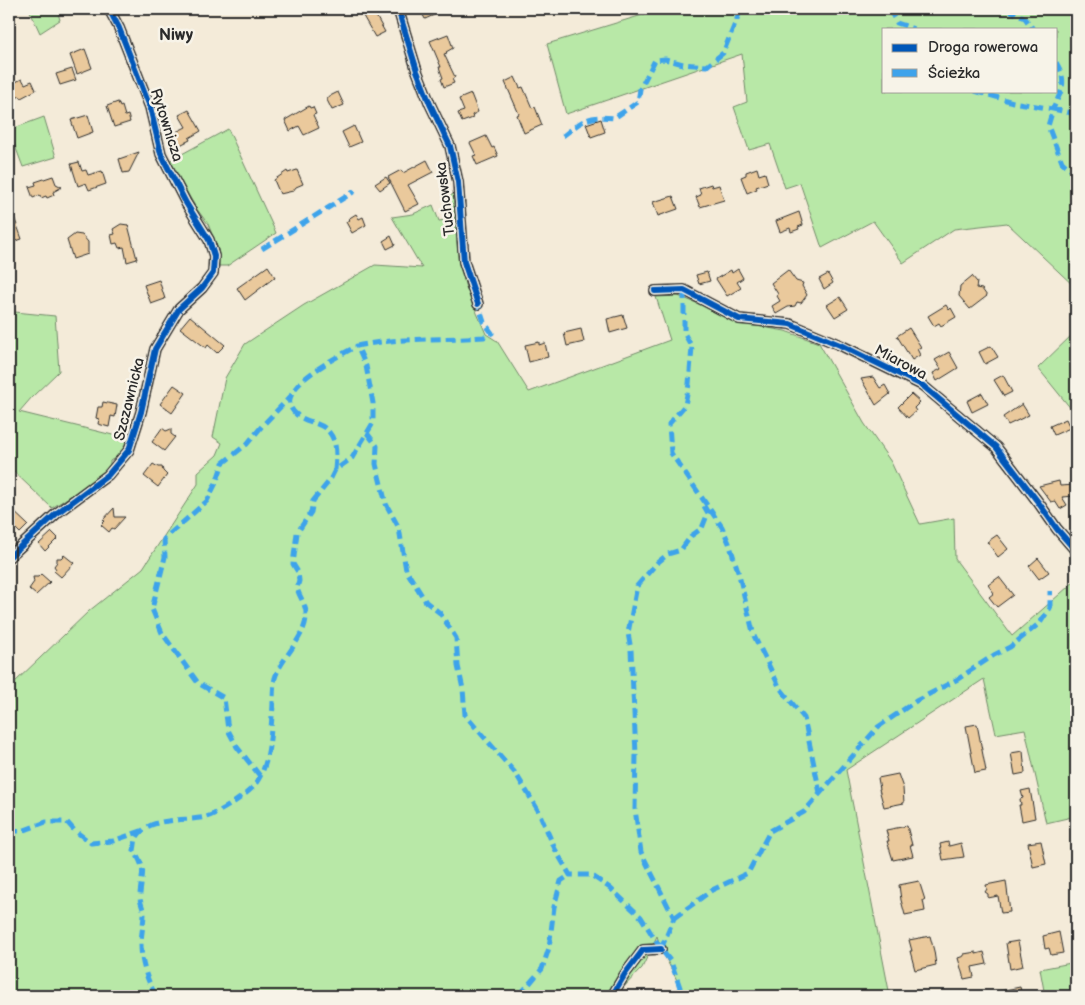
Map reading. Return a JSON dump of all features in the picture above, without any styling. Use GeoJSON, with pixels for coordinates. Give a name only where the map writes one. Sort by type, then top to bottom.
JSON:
{"type":"FeatureCollection","features":[{"type":"Feature","properties":{"kind":"street","name":"Rytownicza"},"geometry":{"type":"LineString","coordinates":[[109,9],[119,28],[150,107],[161,154],[186,203],[209,240],[214,256],[213,273]]}},
{"type":"Feature","properties":{"kind":"street","name":"Tuchowska"},"geometry":{"type":"LineString","coordinates":[[398,9],[417,71],[450,146],[458,182],[464,262],[478,304]]}},
{"type":"Feature","properties":{"kind":"street","name":"Szczawnicka"},"geometry":{"type":"LineString","coordinates":[[9,557],[57,513],[108,475],[129,450],[141,412],[155,349],[179,309],[202,288],[213,273]]}},
{"type":"Feature","properties":{"kind":"street","name":"Miarowa"},"geometry":{"type":"LineString","coordinates":[[655,291],[684,290],[739,320],[790,324],[840,345],[922,385],[996,447],[1057,530],[1076,552]]}},
{"type":"Feature","properties":{"kind":"street"},"geometry":{"type":"LineString","coordinates":[[612,996],[625,974],[643,950],[661,949]]}},
{"type":"Feature","properties":{"kind":"green space"},"geometry":{"type":"Polygon","coordinates":[[[29,9],[57,9],[60,20],[40,33],[29,9]]]}},
{"type":"Feature","properties":{"kind":"green space"},"geometry":{"type":"Polygon","coordinates":[[[662,9],[1076,9],[1076,288],[1007,223],[954,229],[903,263],[873,221],[822,248],[800,183],[785,188],[770,144],[749,150],[734,107],[747,102],[742,54],[566,114],[547,44],[662,9]]]}},
{"type":"Feature","properties":{"kind":"green space"},"geometry":{"type":"Polygon","coordinates":[[[44,117],[56,157],[23,167],[9,130],[44,117]]]}},
{"type":"Feature","properties":{"kind":"green space"},"geometry":{"type":"Polygon","coordinates":[[[228,129],[276,233],[227,266],[218,266],[218,249],[208,224],[196,208],[169,161],[228,129]]]}},
{"type":"Feature","properties":{"kind":"green space"},"geometry":{"type":"Polygon","coordinates":[[[456,192],[459,253],[465,285],[486,334],[497,341],[529,392],[670,340],[656,297],[678,296],[707,307],[734,322],[785,331],[819,343],[864,423],[891,462],[920,524],[954,518],[955,559],[1012,636],[1076,580],[1076,816],[1046,823],[1025,729],[996,734],[984,679],[846,770],[890,996],[685,996],[661,949],[657,936],[642,968],[615,996],[9,996],[9,734],[13,731],[9,725],[9,720],[15,682],[89,611],[143,568],[198,484],[198,472],[217,455],[222,443],[213,437],[225,378],[245,344],[304,305],[375,265],[422,268],[392,217],[413,214],[433,205],[439,221],[450,219],[447,198],[456,192]]]}},
{"type":"Feature","properties":{"kind":"green space"},"geometry":{"type":"Polygon","coordinates":[[[15,312],[55,316],[59,371],[19,412],[129,439],[121,454],[110,461],[110,470],[52,508],[9,467],[9,318],[15,312]]]}},
{"type":"Feature","properties":{"kind":"green space"},"geometry":{"type":"Polygon","coordinates":[[[1076,331],[1076,407],[1072,410],[1038,368],[1076,331]]]}},
{"type":"Feature","properties":{"kind":"green space"},"geometry":{"type":"Polygon","coordinates":[[[1071,963],[1076,996],[1045,996],[1040,969],[1071,963]]]}},
{"type":"Feature","properties":{"kind":"building"},"geometry":{"type":"Polygon","coordinates":[[[359,9],[372,9],[385,32],[375,37],[359,9]]]}},
{"type":"Feature","properties":{"kind":"building"},"geometry":{"type":"Polygon","coordinates":[[[420,9],[431,9],[434,15],[425,19],[420,9]]]}},
{"type":"Feature","properties":{"kind":"building"},"geometry":{"type":"Polygon","coordinates":[[[448,34],[453,48],[444,54],[455,77],[452,79],[454,83],[444,87],[439,67],[441,67],[430,41],[448,34]]]}},
{"type":"Feature","properties":{"kind":"building"},"geometry":{"type":"Polygon","coordinates":[[[85,49],[92,68],[77,74],[70,55],[85,49]]]}},
{"type":"Feature","properties":{"kind":"building"},"geometry":{"type":"Polygon","coordinates":[[[72,69],[76,80],[60,85],[56,74],[72,69]]]}},
{"type":"Feature","properties":{"kind":"building"},"geometry":{"type":"Polygon","coordinates":[[[515,77],[520,88],[523,87],[532,108],[535,107],[542,125],[524,133],[517,115],[519,114],[505,82],[515,77]]]}},
{"type":"Feature","properties":{"kind":"building"},"geometry":{"type":"Polygon","coordinates":[[[22,79],[25,84],[32,81],[36,90],[21,98],[20,96],[14,99],[9,85],[22,79]]]}},
{"type":"Feature","properties":{"kind":"building"},"geometry":{"type":"Polygon","coordinates":[[[338,92],[344,105],[332,110],[326,98],[338,92]]]}},
{"type":"Feature","properties":{"kind":"building"},"geometry":{"type":"Polygon","coordinates":[[[471,94],[478,112],[472,115],[473,118],[462,122],[458,113],[464,111],[459,99],[471,94]]]}},
{"type":"Feature","properties":{"kind":"building"},"geometry":{"type":"Polygon","coordinates":[[[118,102],[120,107],[122,106],[125,116],[128,115],[130,122],[114,127],[107,106],[118,102]]]}},
{"type":"Feature","properties":{"kind":"building"},"geometry":{"type":"Polygon","coordinates":[[[309,106],[310,108],[313,107],[316,114],[313,115],[319,128],[304,135],[299,126],[290,131],[285,120],[309,106]]]}},
{"type":"Feature","properties":{"kind":"building"},"geometry":{"type":"Polygon","coordinates":[[[189,110],[201,131],[189,138],[190,140],[176,147],[170,135],[186,127],[179,115],[189,110]]]}},
{"type":"Feature","properties":{"kind":"building"},"geometry":{"type":"Polygon","coordinates":[[[88,115],[93,132],[77,138],[71,120],[88,115]]]}},
{"type":"Feature","properties":{"kind":"building"},"geometry":{"type":"Polygon","coordinates":[[[601,119],[605,132],[591,137],[586,124],[601,119]]]}},
{"type":"Feature","properties":{"kind":"building"},"geometry":{"type":"Polygon","coordinates":[[[354,126],[361,142],[349,147],[342,132],[354,126]]]}},
{"type":"Feature","properties":{"kind":"building"},"geometry":{"type":"Polygon","coordinates":[[[486,136],[498,156],[477,165],[473,156],[476,155],[470,143],[486,136]]]}},
{"type":"Feature","properties":{"kind":"building"},"geometry":{"type":"Polygon","coordinates":[[[139,152],[129,172],[123,173],[119,159],[139,152]]]}},
{"type":"Feature","properties":{"kind":"building"},"geometry":{"type":"Polygon","coordinates":[[[427,160],[433,172],[408,185],[419,204],[405,211],[388,177],[401,170],[403,173],[427,160]]]}},
{"type":"Feature","properties":{"kind":"building"},"geometry":{"type":"Polygon","coordinates":[[[79,162],[82,171],[86,170],[88,175],[102,171],[106,184],[89,190],[86,183],[78,186],[71,164],[79,162]]]}},
{"type":"Feature","properties":{"kind":"building"},"geometry":{"type":"Polygon","coordinates":[[[757,168],[759,175],[765,173],[768,183],[756,187],[757,189],[747,193],[741,177],[746,175],[746,172],[757,168]]]}},
{"type":"Feature","properties":{"kind":"building"},"geometry":{"type":"Polygon","coordinates":[[[297,170],[303,184],[296,187],[293,191],[280,194],[274,180],[287,171],[288,173],[297,170]]]}},
{"type":"Feature","properties":{"kind":"building"},"geometry":{"type":"Polygon","coordinates":[[[53,176],[56,184],[62,187],[53,192],[54,195],[47,198],[46,196],[41,198],[40,195],[33,198],[29,187],[36,185],[35,182],[53,176]]]}},
{"type":"Feature","properties":{"kind":"building"},"geometry":{"type":"Polygon","coordinates":[[[386,177],[390,183],[380,190],[375,184],[386,177]]]}},
{"type":"Feature","properties":{"kind":"building"},"geometry":{"type":"Polygon","coordinates":[[[711,184],[712,187],[719,185],[724,200],[700,207],[696,197],[701,195],[699,188],[711,184]]]}},
{"type":"Feature","properties":{"kind":"building"},"geometry":{"type":"Polygon","coordinates":[[[673,196],[678,209],[658,216],[653,202],[673,196]]]}},
{"type":"Feature","properties":{"kind":"building"},"geometry":{"type":"Polygon","coordinates":[[[9,206],[22,239],[9,243],[9,206]]]}},
{"type":"Feature","properties":{"kind":"building"},"geometry":{"type":"Polygon","coordinates":[[[799,212],[803,225],[791,232],[790,228],[780,232],[776,221],[799,212]]]}},
{"type":"Feature","properties":{"kind":"building"},"geometry":{"type":"Polygon","coordinates":[[[356,214],[359,219],[363,217],[366,225],[352,233],[346,222],[356,214]]]}},
{"type":"Feature","properties":{"kind":"building"},"geometry":{"type":"Polygon","coordinates":[[[121,224],[128,225],[137,259],[127,262],[124,247],[119,248],[117,243],[113,244],[111,235],[115,234],[113,229],[121,224]]]}},
{"type":"Feature","properties":{"kind":"building"},"geometry":{"type":"Polygon","coordinates":[[[75,234],[82,235],[88,242],[88,254],[73,259],[67,240],[75,234]]]}},
{"type":"Feature","properties":{"kind":"building"},"geometry":{"type":"Polygon","coordinates":[[[391,236],[395,245],[387,249],[383,241],[391,236]]]}},
{"type":"Feature","properties":{"kind":"building"},"geometry":{"type":"Polygon","coordinates":[[[268,266],[275,277],[245,300],[237,288],[268,266]]]}},
{"type":"Feature","properties":{"kind":"building"},"geometry":{"type":"Polygon","coordinates":[[[738,269],[743,278],[737,282],[741,288],[727,296],[716,279],[731,270],[732,273],[738,269]]]}},
{"type":"Feature","properties":{"kind":"building"},"geometry":{"type":"Polygon","coordinates":[[[788,270],[796,281],[803,283],[802,286],[807,295],[801,303],[797,302],[795,306],[788,307],[776,314],[772,306],[780,301],[771,283],[788,270]]]}},
{"type":"Feature","properties":{"kind":"building"},"geometry":{"type":"Polygon","coordinates":[[[707,272],[710,281],[699,284],[696,275],[707,272]]]}},
{"type":"Feature","properties":{"kind":"building"},"geometry":{"type":"Polygon","coordinates":[[[828,274],[833,283],[824,289],[819,279],[828,274]]]}},
{"type":"Feature","properties":{"kind":"building"},"geometry":{"type":"Polygon","coordinates":[[[972,276],[977,282],[976,288],[982,289],[987,296],[970,309],[959,296],[960,286],[972,276]]]}},
{"type":"Feature","properties":{"kind":"building"},"geometry":{"type":"Polygon","coordinates":[[[159,280],[165,299],[151,304],[144,285],[159,280]]]}},
{"type":"Feature","properties":{"kind":"building"},"geometry":{"type":"Polygon","coordinates":[[[840,297],[848,309],[835,317],[827,305],[840,297]]]}},
{"type":"Feature","properties":{"kind":"building"},"geometry":{"type":"Polygon","coordinates":[[[946,305],[949,310],[951,308],[956,317],[941,326],[939,323],[934,326],[928,316],[946,305]]]}},
{"type":"Feature","properties":{"kind":"building"},"geometry":{"type":"Polygon","coordinates":[[[623,315],[627,328],[610,333],[607,319],[623,315]]]}},
{"type":"Feature","properties":{"kind":"building"},"geometry":{"type":"Polygon","coordinates":[[[190,316],[225,345],[217,353],[208,345],[206,348],[180,328],[190,316]]]}},
{"type":"Feature","properties":{"kind":"building"},"geometry":{"type":"Polygon","coordinates":[[[909,328],[921,347],[917,349],[920,355],[912,360],[897,336],[909,328]]]}},
{"type":"Feature","properties":{"kind":"building"},"geometry":{"type":"Polygon","coordinates":[[[581,329],[584,342],[567,346],[564,333],[581,329]]]}},
{"type":"Feature","properties":{"kind":"building"},"geometry":{"type":"Polygon","coordinates":[[[539,342],[539,345],[545,343],[548,357],[529,362],[525,345],[539,342]]]}},
{"type":"Feature","properties":{"kind":"building"},"geometry":{"type":"Polygon","coordinates":[[[991,346],[998,357],[985,364],[979,352],[991,346]]]}},
{"type":"Feature","properties":{"kind":"building"},"geometry":{"type":"Polygon","coordinates":[[[949,352],[958,368],[937,381],[933,373],[941,369],[935,360],[949,352]]]}},
{"type":"Feature","properties":{"kind":"building"},"geometry":{"type":"Polygon","coordinates":[[[1003,375],[1012,392],[1004,396],[994,380],[1003,375]]]}},
{"type":"Feature","properties":{"kind":"building"},"geometry":{"type":"Polygon","coordinates":[[[873,377],[880,388],[885,385],[890,394],[876,405],[861,379],[873,377]]]}},
{"type":"Feature","properties":{"kind":"building"},"geometry":{"type":"Polygon","coordinates":[[[174,385],[186,393],[172,413],[160,404],[174,385]]]}},
{"type":"Feature","properties":{"kind":"building"},"geometry":{"type":"Polygon","coordinates":[[[982,393],[988,404],[972,412],[967,401],[982,393]]]}},
{"type":"Feature","properties":{"kind":"building"},"geometry":{"type":"Polygon","coordinates":[[[911,394],[920,402],[914,408],[916,411],[908,418],[898,407],[911,394]]]}},
{"type":"Feature","properties":{"kind":"building"},"geometry":{"type":"Polygon","coordinates":[[[103,402],[117,405],[115,417],[111,416],[109,427],[98,424],[99,419],[96,418],[98,407],[102,407],[103,402]]]}},
{"type":"Feature","properties":{"kind":"building"},"geometry":{"type":"Polygon","coordinates":[[[1022,404],[1029,415],[1008,425],[1003,417],[1022,404]]]}},
{"type":"Feature","properties":{"kind":"building"},"geometry":{"type":"Polygon","coordinates":[[[1066,419],[1070,428],[1054,435],[1050,426],[1066,419]]]}},
{"type":"Feature","properties":{"kind":"building"},"geometry":{"type":"Polygon","coordinates":[[[162,428],[166,431],[171,429],[171,434],[175,437],[164,451],[152,442],[162,428]]]}},
{"type":"Feature","properties":{"kind":"building"},"geometry":{"type":"Polygon","coordinates":[[[153,464],[162,467],[167,475],[158,487],[144,476],[153,464]]]}},
{"type":"Feature","properties":{"kind":"building"},"geometry":{"type":"Polygon","coordinates":[[[1059,481],[1060,486],[1076,485],[1076,496],[1062,497],[1067,505],[1060,509],[1055,501],[1051,502],[1039,486],[1059,481]]]}},
{"type":"Feature","properties":{"kind":"building"},"geometry":{"type":"Polygon","coordinates":[[[9,507],[28,525],[20,533],[9,522],[9,507]]]}},
{"type":"Feature","properties":{"kind":"building"},"geometry":{"type":"Polygon","coordinates":[[[114,508],[115,517],[125,517],[109,532],[101,525],[114,508]]]}},
{"type":"Feature","properties":{"kind":"building"},"geometry":{"type":"Polygon","coordinates":[[[52,532],[58,538],[45,551],[39,544],[52,532]]]}},
{"type":"Feature","properties":{"kind":"building"},"geometry":{"type":"Polygon","coordinates":[[[997,535],[1008,549],[998,557],[987,542],[997,535]]]}},
{"type":"Feature","properties":{"kind":"building"},"geometry":{"type":"Polygon","coordinates":[[[64,555],[74,563],[61,577],[54,571],[56,569],[54,566],[57,558],[61,558],[64,555]]]}},
{"type":"Feature","properties":{"kind":"building"},"geometry":{"type":"Polygon","coordinates":[[[1038,558],[1049,572],[1039,579],[1029,566],[1038,558]]]}},
{"type":"Feature","properties":{"kind":"building"},"geometry":{"type":"Polygon","coordinates":[[[41,574],[50,582],[36,595],[29,589],[34,582],[33,577],[38,577],[41,574]]]}},
{"type":"Feature","properties":{"kind":"building"},"geometry":{"type":"Polygon","coordinates":[[[999,577],[1013,595],[997,607],[989,597],[994,593],[988,585],[999,577]]]}},
{"type":"Feature","properties":{"kind":"building"},"geometry":{"type":"Polygon","coordinates":[[[977,724],[986,771],[975,773],[966,726],[977,724]]]}},
{"type":"Feature","properties":{"kind":"building"},"geometry":{"type":"Polygon","coordinates":[[[1023,751],[1025,773],[1015,775],[1011,753],[1023,751]]]}},
{"type":"Feature","properties":{"kind":"building"},"geometry":{"type":"Polygon","coordinates":[[[898,774],[903,788],[904,803],[884,807],[878,778],[898,774]]]}},
{"type":"Feature","properties":{"kind":"building"},"geometry":{"type":"Polygon","coordinates":[[[1030,789],[1035,818],[1022,821],[1019,805],[1021,805],[1020,799],[1023,798],[1021,791],[1030,789]]]}},
{"type":"Feature","properties":{"kind":"building"},"geometry":{"type":"Polygon","coordinates":[[[907,826],[913,856],[893,860],[887,841],[889,841],[886,830],[907,826]]]}},
{"type":"Feature","properties":{"kind":"building"},"geometry":{"type":"Polygon","coordinates":[[[1041,841],[1046,864],[1033,867],[1028,843],[1041,841]]]}},
{"type":"Feature","properties":{"kind":"building"},"geometry":{"type":"Polygon","coordinates":[[[948,842],[949,846],[961,843],[964,857],[943,860],[940,844],[948,842]]]}},
{"type":"Feature","properties":{"kind":"building"},"geometry":{"type":"Polygon","coordinates":[[[919,881],[925,900],[923,900],[925,911],[905,915],[899,885],[919,881]]]}},
{"type":"Feature","properties":{"kind":"building"},"geometry":{"type":"Polygon","coordinates":[[[1006,881],[1010,912],[1001,913],[998,896],[988,898],[988,894],[985,892],[987,889],[986,885],[1006,881]]]}},
{"type":"Feature","properties":{"kind":"building"},"geometry":{"type":"Polygon","coordinates":[[[1059,932],[1063,953],[1051,955],[1049,948],[1045,949],[1043,936],[1059,932]]]}},
{"type":"Feature","properties":{"kind":"building"},"geometry":{"type":"Polygon","coordinates":[[[930,936],[936,965],[915,970],[909,940],[930,936]]]}},
{"type":"Feature","properties":{"kind":"building"},"geometry":{"type":"Polygon","coordinates":[[[1018,941],[1023,966],[1010,969],[1006,943],[1018,941]]]}},
{"type":"Feature","properties":{"kind":"building"},"geometry":{"type":"Polygon","coordinates":[[[976,952],[976,954],[984,952],[987,964],[972,967],[974,977],[964,979],[958,958],[964,956],[964,954],[976,952]]]}},
{"type":"Feature","properties":{"kind":"building"},"geometry":{"type":"Polygon","coordinates":[[[1020,987],[1022,996],[995,996],[995,992],[1020,987]]]}},
{"type":"Feature","properties":{"kind":"marked path"},"geometry":{"type":"LineString","coordinates":[[563,136],[586,120],[598,117],[614,118],[638,102],[640,89],[655,60],[665,59],[683,64],[707,66],[723,53],[741,9]]}},
{"type":"Feature","properties":{"kind":"marked path"},"geometry":{"type":"LineString","coordinates":[[889,9],[897,23],[911,28]]}},
{"type":"Feature","properties":{"kind":"marked path"},"geometry":{"type":"LineString","coordinates":[[1007,9],[1025,18],[1032,28]]}},
{"type":"Feature","properties":{"kind":"marked path"},"geometry":{"type":"LineString","coordinates":[[978,92],[1013,102],[1053,109],[1063,81],[1058,66]]}},
{"type":"Feature","properties":{"kind":"marked path"},"geometry":{"type":"LineString","coordinates":[[1076,114],[1053,109],[1048,126],[1062,162],[1076,174]]}},
{"type":"Feature","properties":{"kind":"marked path"},"geometry":{"type":"LineString","coordinates":[[262,249],[355,191]]}},
{"type":"Feature","properties":{"kind":"marked path"},"geometry":{"type":"LineString","coordinates":[[684,290],[684,333],[692,347],[685,405],[669,424],[671,453],[722,527],[738,571],[754,636],[780,688],[804,718],[820,793]]}},
{"type":"Feature","properties":{"kind":"marked path"},"geometry":{"type":"LineString","coordinates":[[156,996],[147,978],[141,951],[144,913],[140,897],[143,872],[141,863],[134,850],[136,839],[141,831],[149,826],[168,821],[206,817],[217,812],[248,792],[258,781],[262,773],[269,745],[275,678],[278,670],[299,638],[305,622],[306,610],[297,588],[299,581],[298,572],[293,564],[297,533],[311,512],[313,501],[330,480],[335,470],[352,458],[373,423],[373,403],[366,366],[357,346],[405,340],[484,337],[492,333],[484,322],[478,304]]}},
{"type":"Feature","properties":{"kind":"marked path"},"geometry":{"type":"LineString","coordinates":[[335,470],[336,450],[332,436],[322,426],[296,414],[290,405],[291,395],[310,374],[357,346]]}},
{"type":"Feature","properties":{"kind":"marked path"},"geometry":{"type":"LineString","coordinates":[[260,776],[237,747],[228,730],[224,698],[198,683],[162,633],[152,609],[165,557],[164,539],[207,501],[223,463],[247,444],[290,397]]}},
{"type":"Feature","properties":{"kind":"marked path"},"geometry":{"type":"LineString","coordinates":[[367,433],[377,446],[376,464],[386,504],[399,528],[406,570],[426,602],[440,613],[456,638],[465,715],[516,774],[538,810],[555,849],[570,875],[591,875],[610,888],[641,917],[671,962],[683,996]]}},
{"type":"Feature","properties":{"kind":"marked path"},"geometry":{"type":"LineString","coordinates":[[661,949],[674,918],[641,852],[635,809],[636,754],[631,650],[628,633],[637,586],[657,563],[668,554],[681,550],[691,536],[702,528],[708,513],[704,506]]}},
{"type":"Feature","properties":{"kind":"marked path"},"geometry":{"type":"LineString","coordinates":[[674,918],[712,890],[748,873],[770,831],[804,812],[878,727],[916,701],[958,679],[994,655],[1010,647],[1040,623],[1050,608],[1050,591]]}},
{"type":"Feature","properties":{"kind":"marked path"},"geometry":{"type":"LineString","coordinates":[[9,831],[22,831],[46,822],[67,822],[91,843],[113,841],[144,830]]}},
{"type":"Feature","properties":{"kind":"marked path"},"geometry":{"type":"LineString","coordinates":[[522,996],[523,991],[542,969],[549,948],[554,907],[561,881],[570,875]]}},
{"type":"Feature","properties":{"kind":"cycle path"},"geometry":{"type":"LineString","coordinates":[[9,557],[57,513],[108,475],[129,450],[141,412],[155,349],[179,309],[202,288],[213,273],[214,256],[209,240],[186,203],[161,154],[150,107],[119,28],[109,9]]}},
{"type":"Feature","properties":{"kind":"cycle path"},"geometry":{"type":"LineString","coordinates":[[398,9],[417,71],[450,146],[458,182],[464,262],[478,304]]}},
{"type":"Feature","properties":{"kind":"cycle path"},"geometry":{"type":"LineString","coordinates":[[655,291],[684,290],[739,319],[790,324],[840,345],[922,385],[996,447],[1057,529],[1076,551]]}},
{"type":"Feature","properties":{"kind":"cycle path"},"geometry":{"type":"LineString","coordinates":[[612,996],[625,974],[643,950],[661,949]]}},
{"type":"Feature","properties":{"kind":"district","name":"Niwy"},"geometry":{"type":"Point","coordinates":[176,34]}}]}
